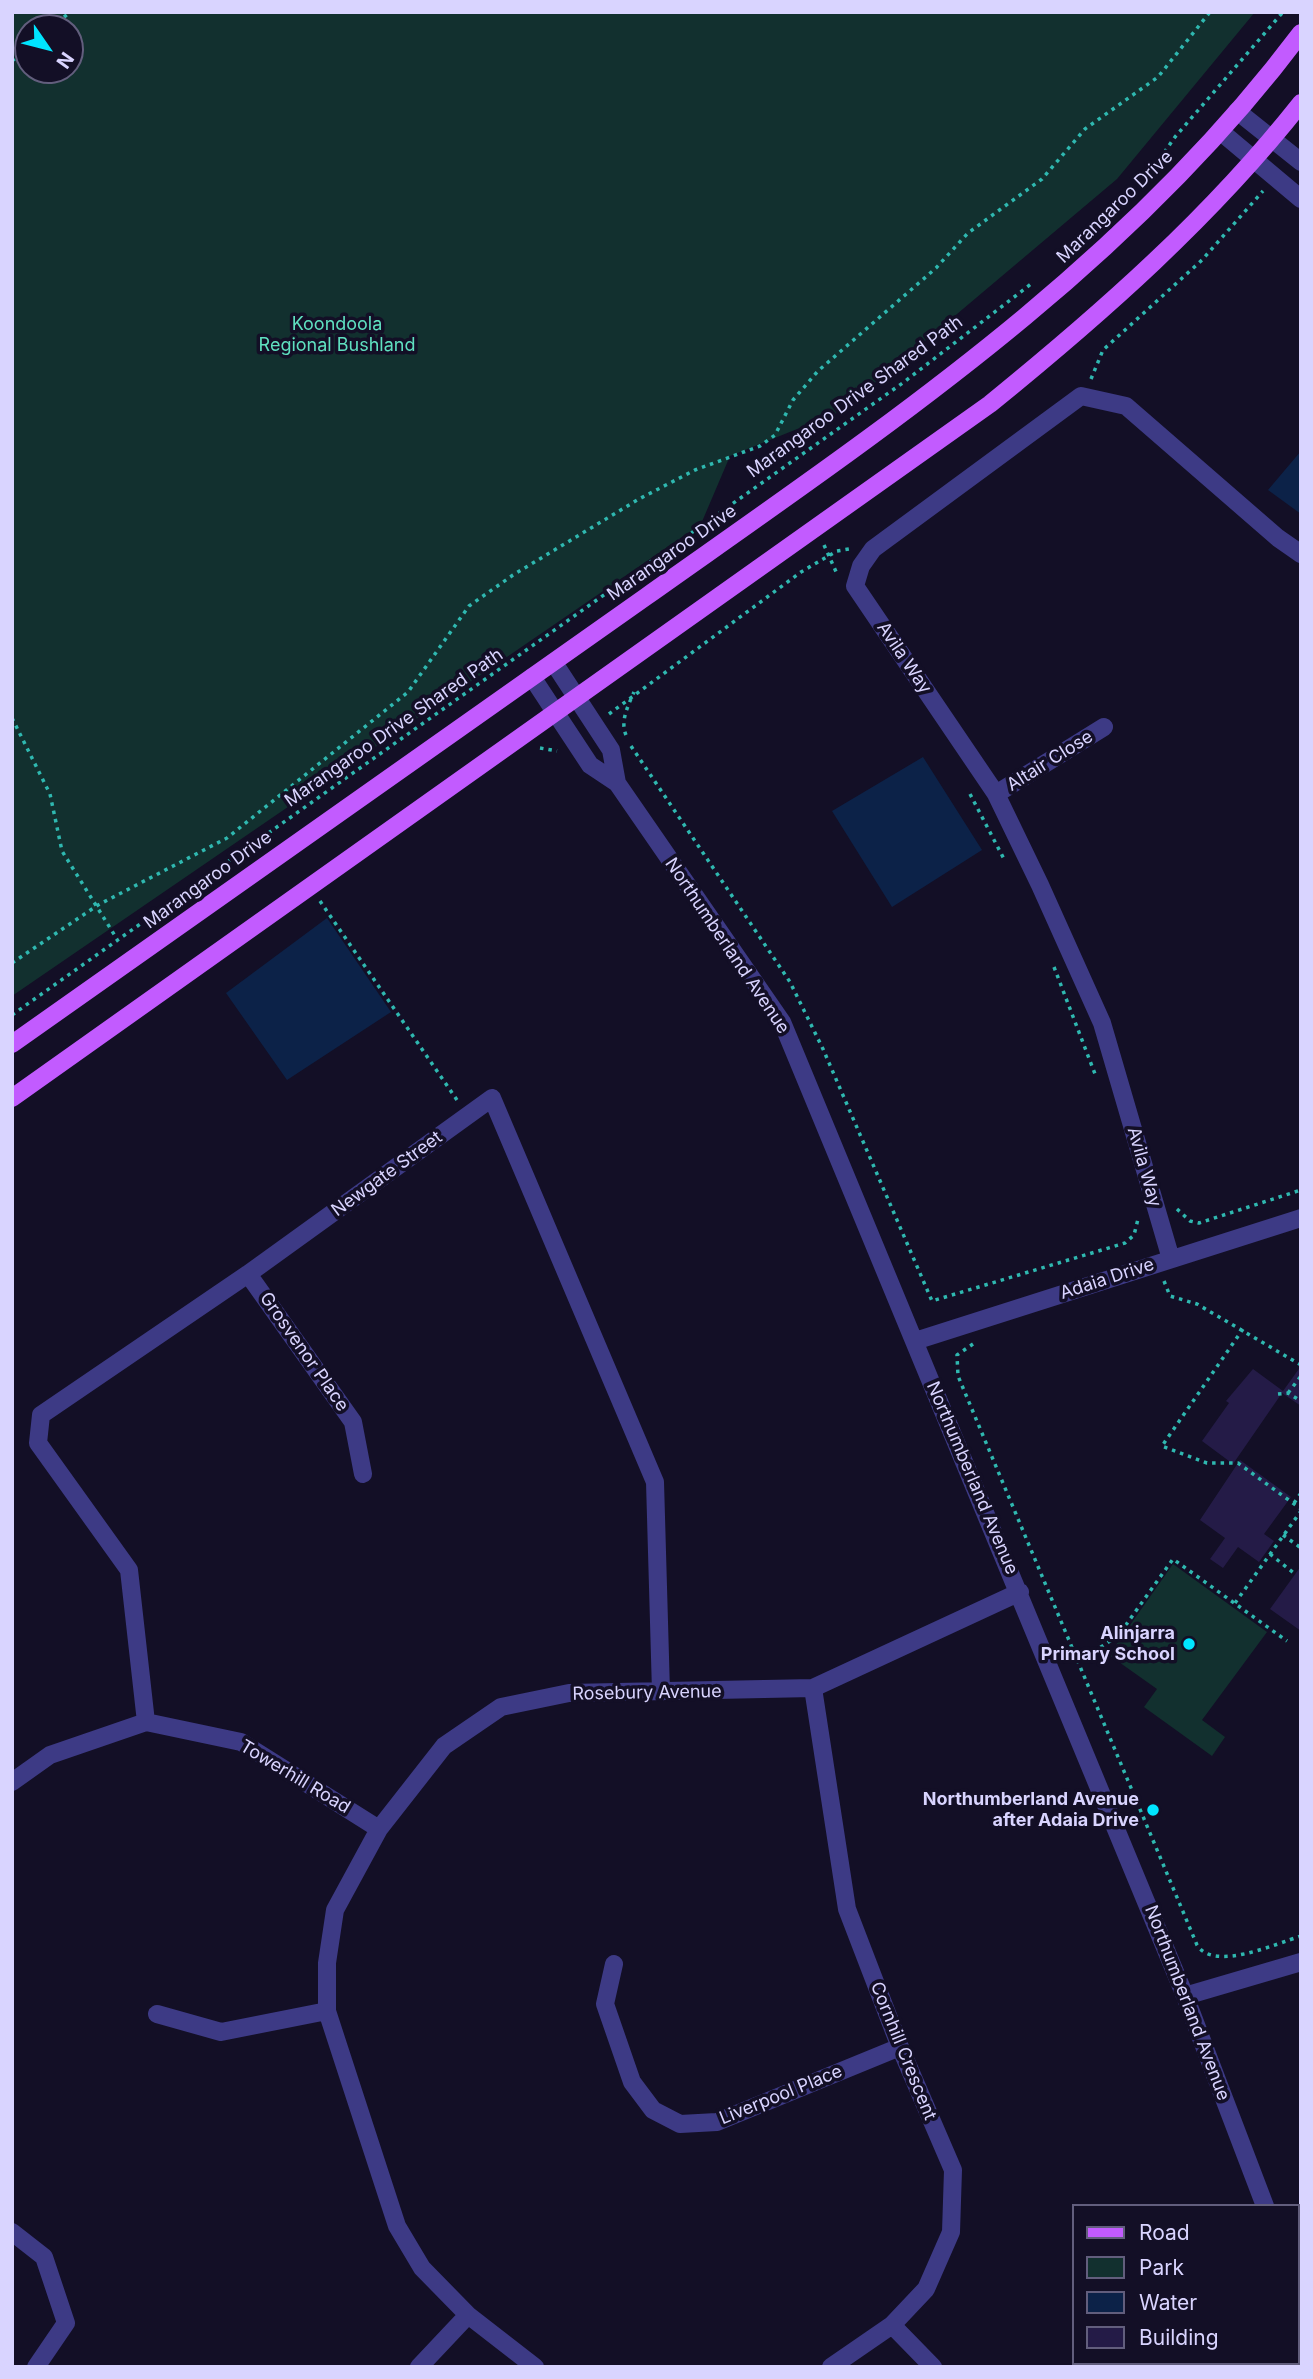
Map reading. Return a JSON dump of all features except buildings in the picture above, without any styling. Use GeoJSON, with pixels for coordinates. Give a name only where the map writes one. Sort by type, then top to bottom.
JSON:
{"type":"FeatureCollection","features":[{"type":"Feature","properties":{"kind":"main road","name":"Marangaroo Drive"},"geometry":{"type":"LineString","coordinates":[[12,1044],[554,663],[971,364],[1116,238],[1220,131],[1301,33]]}},
{"type":"Feature","properties":{"kind":"main road"},"geometry":{"type":"LineString","coordinates":[[12,1098],[577,700],[990,404],[1050,355],[1167,250],[1253,162],[1301,103]]}},
{"type":"Feature","properties":{"kind":"street"},"geometry":{"type":"LineString","coordinates":[[1237,111],[1301,162]]}},
{"type":"Feature","properties":{"kind":"street"},"geometry":{"type":"LineString","coordinates":[[1220,131],[1253,162],[1301,199]]}},
{"type":"Feature","properties":{"kind":"street","name":"Avila Way"},"geometry":{"type":"LineString","coordinates":[[1087,397],[1081,396],[882,542],[861,566],[855,586],[996,794],[1102,1023],[1171,1259]]}},
{"type":"Feature","properties":{"kind":"street"},"geometry":{"type":"LineString","coordinates":[[1087,397],[1126,405],[1278,538],[1301,554]]}},
{"type":"Feature","properties":{"kind":"street","name":"Northumberland Avenue"},"geometry":{"type":"LineString","coordinates":[[554,663],[611,750],[617,783]]}},
{"type":"Feature","properties":{"kind":"street","name":"Northumberland Avenue"},"geometry":{"type":"LineString","coordinates":[[532,677],[590,765],[617,783],[782,1022],[1185,1996],[1264,2204]]}},
{"type":"Feature","properties":{"kind":"street","name":"Altair Close"},"geometry":{"type":"LineString","coordinates":[[996,794],[1104,727]]}},
{"type":"Feature","properties":{"kind":"street","name":"Newgate Street"},"geometry":{"type":"LineString","coordinates":[[146,1722],[129,1570],[38,1443],[41,1415],[248,1274],[492,1098],[655,1482],[661,1692]]}},
{"type":"Feature","properties":{"kind":"street","name":"Adaia Drive"},"geometry":{"type":"LineString","coordinates":[[915,1341],[1301,1218]]}},
{"type":"Feature","properties":{"kind":"street","name":"Grosvenor Place"},"geometry":{"type":"LineString","coordinates":[[248,1274],[353,1422],[363,1474]]}},
{"type":"Feature","properties":{"kind":"street","name":"Rosebury Avenue"},"geometry":{"type":"LineString","coordinates":[[535,2367],[468,2315],[422,2268],[397,2226],[327,2011],[327,1963],[335,1910],[379,1829],[444,1746],[501,1707],[569,1693],[813,1688],[1020,1592]]}},
{"type":"Feature","properties":{"kind":"street","name":"Cornhill Crescent"},"geometry":{"type":"LineString","coordinates":[[813,1688],[847,1909],[900,2047],[953,2170],[951,2232],[926,2289],[892,2325],[831,2367]]}},
{"type":"Feature","properties":{"kind":"street"},"geometry":{"type":"LineString","coordinates":[[12,1782],[50,1755],[146,1722]]}},
{"type":"Feature","properties":{"kind":"street","name":"Towerhill Road"},"geometry":{"type":"LineString","coordinates":[[146,1722],[241,1742],[379,1829]]}},
{"type":"Feature","properties":{"kind":"street"},"geometry":{"type":"LineString","coordinates":[[1185,1996],[1301,1962]]}},
{"type":"Feature","properties":{"kind":"street","name":"Liverpool Place"},"geometry":{"type":"LineString","coordinates":[[614,1964],[605,2004],[632,2082],[653,2110],[680,2124],[717,2122],[900,2047]]}},
{"type":"Feature","properties":{"kind":"street"},"geometry":{"type":"LineString","coordinates":[[157,2014],[221,2032],[327,2011]]}},
{"type":"Feature","properties":{"kind":"street"},"geometry":{"type":"LineString","coordinates":[[12,2232],[44,2256],[66,2323],[36,2367]]}},
{"type":"Feature","properties":{"kind":"street"},"geometry":{"type":"LineString","coordinates":[[419,2367],[468,2315]]}},
{"type":"Feature","properties":{"kind":"street"},"geometry":{"type":"LineString","coordinates":[[892,2325],[933,2367]]}},
{"type":"Feature","properties":{"kind":"path"},"geometry":{"type":"LineString","coordinates":[[12,963],[98,905],[227,838],[408,692],[470,606],[513,575],[639,499],[695,470],[760,446],[775,435],[793,400],[818,371],[936,268],[968,233],[1042,179],[1085,130],[1158,76],[1210,12]]}},
{"type":"Feature","properties":{"kind":"path"},"geometry":{"type":"LineString","coordinates":[[1111,213],[1133,185],[1152,170],[1175,137],[1283,12]]}},
{"type":"Feature","properties":{"kind":"path"},"geometry":{"type":"LineString","coordinates":[[1087,397],[1091,374],[1103,350],[1202,260],[1262,193],[1272,176]]}},
{"type":"Feature","properties":{"kind":"path","name":"Marangaroo Drive Shared Path"},"geometry":{"type":"LineString","coordinates":[[12,1015],[807,452],[962,340],[1034,282]]}},
{"type":"Feature","properties":{"kind":"path"},"geometry":{"type":"LineString","coordinates":[[814,531],[831,554],[838,578]]}},
{"type":"Feature","properties":{"kind":"path"},"geometry":{"type":"LineString","coordinates":[[594,725],[635,692],[831,554],[882,542]]}},
{"type":"Feature","properties":{"kind":"path"},"geometry":{"type":"LineString","coordinates":[[635,692],[626,711],[623,728],[637,757],[744,910],[790,982],[828,1062],[932,1301],[1125,1243],[1134,1235],[1139,1215]]}},
{"type":"Feature","properties":{"kind":"path"},"geometry":{"type":"LineString","coordinates":[[12,718],[50,794],[62,851],[131,961]]}},
{"type":"Feature","properties":{"kind":"path"},"geometry":{"type":"LineString","coordinates":[[963,783],[1006,863]]}},
{"type":"Feature","properties":{"kind":"path"},"geometry":{"type":"LineString","coordinates":[[311,887],[468,1116]]}},
{"type":"Feature","properties":{"kind":"path"},"geometry":{"type":"LineString","coordinates":[[1050,958],[1098,1086]]}},
{"type":"Feature","properties":{"kind":"path"},"geometry":{"type":"LineString","coordinates":[[1175,1206],[1187,1219],[1199,1223],[1301,1191]]}},
{"type":"Feature","properties":{"kind":"path"},"geometry":{"type":"LineString","coordinates":[[1156,1284],[1177,1277]]}},
{"type":"Feature","properties":{"kind":"path"},"geometry":{"type":"LineString","coordinates":[[1164,1281],[1170,1296],[1197,1304],[1301,1365]]}},
{"type":"Feature","properties":{"kind":"path"},"geometry":{"type":"LineString","coordinates":[[1235,1603],[1301,1510],[1238,1463],[1207,1463],[1162,1446],[1243,1329]]}},
{"type":"Feature","properties":{"kind":"path"},"geometry":{"type":"LineString","coordinates":[[977,1342],[957,1355],[958,1376],[1200,1951],[1215,1958],[1224,1957],[1301,1936]]}},
{"type":"Feature","properties":{"kind":"path"},"geometry":{"type":"LineString","coordinates":[[1288,1393],[1301,1376]]}},
{"type":"Feature","properties":{"kind":"path"},"geometry":{"type":"LineString","coordinates":[[1278,1394],[1288,1393],[1301,1401]]}},
{"type":"Feature","properties":{"kind":"path"},"geometry":{"type":"LineString","coordinates":[[1293,1504],[1301,1493]]}},
{"type":"Feature","properties":{"kind":"path"},"geometry":{"type":"LineString","coordinates":[[1283,1535],[1301,1548]]}},
{"type":"Feature","properties":{"kind":"path"},"geometry":{"type":"LineString","coordinates":[[1270,1554],[1295,1574]]}},
{"type":"Feature","properties":{"kind":"path"},"geometry":{"type":"LineString","coordinates":[[1079,1661],[1118,1636],[1173,1559],[1287,1641]]}},
{"type":"Feature","properties":{"kind":"green space","name":"Koondoola Regional Bushland"},"geometry":{"type":"Polygon","coordinates":[[[12,12],[1255,12],[1117,179],[842,411],[730,456],[701,524],[12,996],[12,12]]]}},
{"type":"Feature","properties":{"kind":"green space"},"geometry":{"type":"Polygon","coordinates":[[[1173,1564],[1267,1632],[1202,1720],[1225,1737],[1212,1756],[1144,1707],[1157,1689],[1109,1655],[1173,1564]]]}},
{"type":"Feature","properties":{"kind":"water"},"geometry":{"type":"Polygon","coordinates":[[[1301,451],[1301,514],[1268,490],[1301,451]]]}},
{"type":"Feature","properties":{"kind":"water"},"geometry":{"type":"Polygon","coordinates":[[[923,757],[982,850],[892,907],[832,811],[923,757]]]}},
{"type":"Feature","properties":{"kind":"water"},"geometry":{"type":"Polygon","coordinates":[[[327,918],[391,1012],[287,1080],[226,993],[327,918]]]}},
{"type":"Feature","properties":{"kind":"place","name":"Alinjarra Primary School"},"geometry":{"type":"Point","coordinates":[1189,1644]}},
{"type":"Feature","properties":{"kind":"place","name":"Northumberland Avenue after Adaia Drive"},"geometry":{"type":"Point","coordinates":[1153,1810]}}]}
